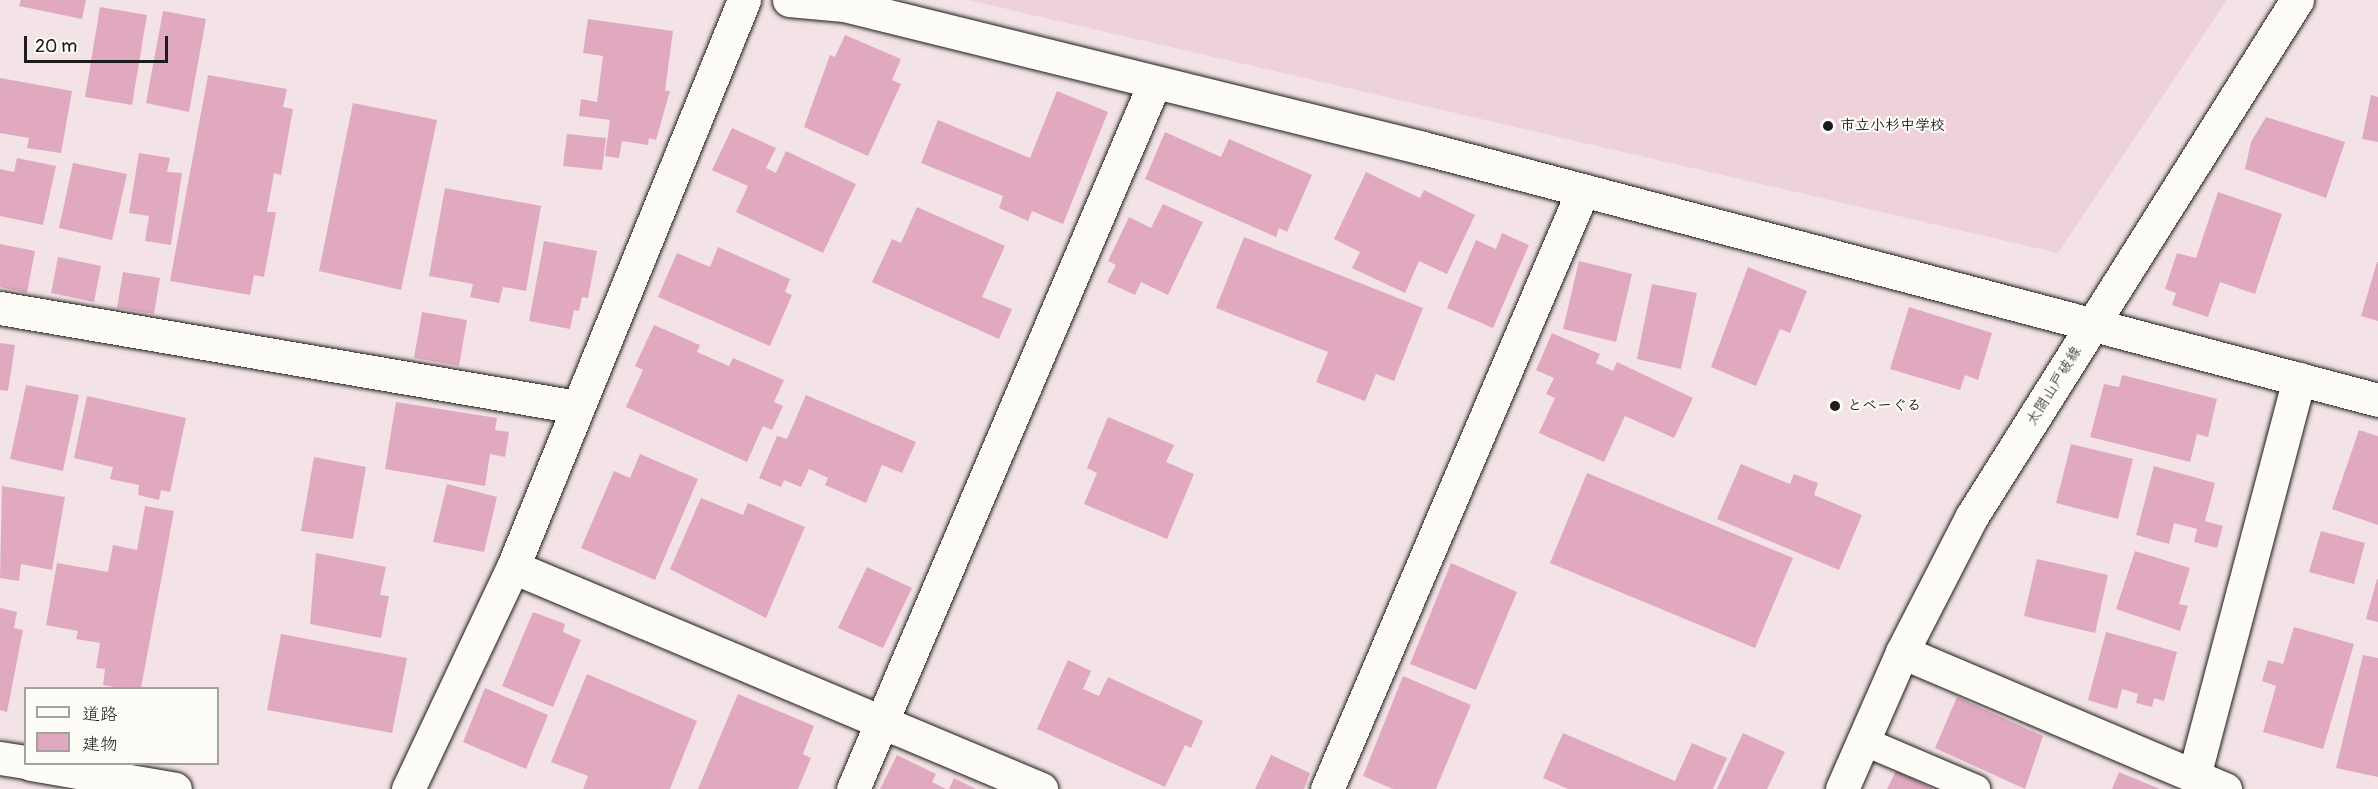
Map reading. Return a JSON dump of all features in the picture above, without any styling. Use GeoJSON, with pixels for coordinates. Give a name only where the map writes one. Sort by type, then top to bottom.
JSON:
{"type":"FeatureCollection","features":[{"type":"Feature","properties":{"kind":"street"},"geometry":{"type":"LineString","coordinates":[[408,789],[513,567],[744,0]]}},
{"type":"Feature","properties":{"kind":"street"},"geometry":{"type":"LineString","coordinates":[[789,0],[844,5],[1583,190],[2378,400]]}},
{"type":"Feature","properties":{"kind":"street","name":"太閤山戸破線"},"geometry":{"type":"LineString","coordinates":[[1842,789],[1902,652],[1972,516],[2297,0]]}},
{"type":"Feature","properties":{"kind":"street"},"geometry":{"type":"LineString","coordinates":[[853,789],[1154,84]]}},
{"type":"Feature","properties":{"kind":"street"},"geometry":{"type":"LineString","coordinates":[[1328,789],[1583,190]]}},
{"type":"Feature","properties":{"kind":"street"},"geometry":{"type":"LineString","coordinates":[[0,308],[577,407]]}},
{"type":"Feature","properties":{"kind":"street"},"geometry":{"type":"LineString","coordinates":[[2194,776],[2299,379]]}},
{"type":"Feature","properties":{"kind":"street"},"geometry":{"type":"LineString","coordinates":[[513,567],[1041,789]]}},
{"type":"Feature","properties":{"kind":"street"},"geometry":{"type":"LineString","coordinates":[[1902,652],[2225,789]]}},
{"type":"Feature","properties":{"kind":"street"},"geometry":{"type":"LineString","coordinates":[[0,758],[24,762]]}},
{"type":"Feature","properties":{"kind":"street"},"geometry":{"type":"LineString","coordinates":[[37,765],[175,789]]}},
{"type":"Feature","properties":{"kind":"lane"},"geometry":{"type":"LineString","coordinates":[[1863,741],[1976,789]]}},
{"type":"Feature","properties":{"kind":"shaded area","name":"市立小杉中学校"},"geometry":{"type":"Polygon","coordinates":[[[968,0],[2227,0],[2058,253],[968,0]]]}},
{"type":"Feature","properties":{"kind":"building"},"geometry":{"type":"Polygon","coordinates":[[[21,0],[86,0],[82,19],[19,6],[21,0]]]}},
{"type":"Feature","properties":{"kind":"building"},"geometry":{"type":"Polygon","coordinates":[[[100,7],[147,15],[132,105],[85,97],[100,7]]]}},
{"type":"Feature","properties":{"kind":"building"},"geometry":{"type":"Polygon","coordinates":[[[163,11],[206,19],[189,112],[146,103],[163,11]]]}},
{"type":"Feature","properties":{"kind":"building"},"geometry":{"type":"Polygon","coordinates":[[[588,19],[673,31],[665,91],[670,91],[656,140],[649,138],[648,145],[622,141],[619,158],[605,156],[610,120],[579,116],[581,99],[597,102],[603,56],[583,53],[588,19]]]}},
{"type":"Feature","properties":{"kind":"building"},"geometry":{"type":"Polygon","coordinates":[[[845,35],[901,59],[892,80],[901,84],[868,156],[804,127],[830,55],[835,57],[845,35]]]}},
{"type":"Feature","properties":{"kind":"building"},"geometry":{"type":"Polygon","coordinates":[[[208,75],[287,89],[283,107],[293,109],[281,175],[274,173],[267,212],[276,212],[264,277],[254,275],[250,295],[170,281],[208,75]]]}},
{"type":"Feature","properties":{"kind":"building"},"geometry":{"type":"Polygon","coordinates":[[[0,78],[72,91],[61,153],[27,148],[29,138],[0,133],[0,78]]]}},
{"type":"Feature","properties":{"kind":"building"},"geometry":{"type":"Polygon","coordinates":[[[1057,91],[1108,112],[1063,224],[1032,211],[1028,221],[999,208],[1003,196],[921,163],[938,120],[1030,158],[1057,91]]]}},
{"type":"Feature","properties":{"kind":"building"},"geometry":{"type":"Polygon","coordinates":[[[2371,95],[2378,97],[2378,142],[2362,139],[2371,95]]]}},
{"type":"Feature","properties":{"kind":"building"},"geometry":{"type":"Polygon","coordinates":[[[353,103],[437,120],[401,290],[319,271],[353,103]]]}},
{"type":"Feature","properties":{"kind":"building"},"geometry":{"type":"Polygon","coordinates":[[[2266,117],[2345,142],[2326,198],[2245,169],[2251,142],[2266,117]]]}},
{"type":"Feature","properties":{"kind":"building"},"geometry":{"type":"Polygon","coordinates":[[[732,128],[776,148],[766,168],[776,173],[786,151],[856,184],[823,253],[736,212],[748,186],[712,170],[732,128]]]}},
{"type":"Feature","properties":{"kind":"building"},"geometry":{"type":"Polygon","coordinates":[[[1165,132],[1221,157],[1229,139],[1312,175],[1287,232],[1279,228],[1276,237],[1145,179],[1165,132]]]}},
{"type":"Feature","properties":{"kind":"building"},"geometry":{"type":"Polygon","coordinates":[[[567,134],[606,138],[602,170],[563,166],[567,134]]]}},
{"type":"Feature","properties":{"kind":"building"},"geometry":{"type":"Polygon","coordinates":[[[139,153],[170,158],[167,172],[182,173],[171,245],[145,241],[149,216],[129,213],[139,153]]]}},
{"type":"Feature","properties":{"kind":"building"},"geometry":{"type":"Polygon","coordinates":[[[17,158],[56,166],[43,225],[0,216],[0,169],[14,172],[17,158]]]}},
{"type":"Feature","properties":{"kind":"building"},"geometry":{"type":"Polygon","coordinates":[[[73,163],[127,174],[112,240],[59,228],[73,163]]]}},
{"type":"Feature","properties":{"kind":"building"},"geometry":{"type":"Polygon","coordinates":[[[1366,172],[1420,198],[1424,190],[1475,215],[1447,274],[1419,261],[1405,293],[1352,268],[1360,252],[1334,239],[1366,172]]]}},
{"type":"Feature","properties":{"kind":"building"},"geometry":{"type":"Polygon","coordinates":[[[445,188],[541,206],[526,291],[503,287],[499,303],[470,297],[473,284],[429,276],[445,188]]]}},
{"type":"Feature","properties":{"kind":"building"},"geometry":{"type":"Polygon","coordinates":[[[2218,192],[2282,214],[2255,294],[2220,282],[2208,317],[2172,305],[2176,293],[2165,289],[2177,253],[2196,258],[2218,192]]]}},
{"type":"Feature","properties":{"kind":"building"},"geometry":{"type":"Polygon","coordinates":[[[1163,204],[1203,222],[1168,295],[1141,282],[1135,295],[1107,282],[1116,265],[1108,261],[1129,217],[1151,228],[1163,204]]]}},
{"type":"Feature","properties":{"kind":"building"},"geometry":{"type":"Polygon","coordinates":[[[917,207],[1005,246],[982,297],[1012,309],[999,339],[872,282],[892,239],[901,243],[917,207]]]}},
{"type":"Feature","properties":{"kind":"building"},"geometry":{"type":"Polygon","coordinates":[[[1502,233],[1529,245],[1493,328],[1447,308],[1476,240],[1496,249],[1502,233]]]}},
{"type":"Feature","properties":{"kind":"building"},"geometry":{"type":"Polygon","coordinates":[[[1244,237],[1423,308],[1394,381],[1376,374],[1365,401],[1316,382],[1328,352],[1216,308],[1244,237]]]}},
{"type":"Feature","properties":{"kind":"building"},"geometry":{"type":"Polygon","coordinates":[[[544,241],[597,251],[588,298],[582,297],[579,311],[574,310],[570,329],[529,321],[544,241]]]}},
{"type":"Feature","properties":{"kind":"building"},"geometry":{"type":"Polygon","coordinates":[[[0,244],[35,251],[27,293],[0,287],[0,244]]]}},
{"type":"Feature","properties":{"kind":"building"},"geometry":{"type":"Polygon","coordinates":[[[718,247],[790,279],[785,292],[792,295],[770,346],[658,297],[677,253],[710,267],[718,247]]]}},
{"type":"Feature","properties":{"kind":"building"},"geometry":{"type":"Polygon","coordinates":[[[58,257],[101,266],[94,302],[51,293],[58,257]]]}},
{"type":"Feature","properties":{"kind":"building"},"geometry":{"type":"Polygon","coordinates":[[[1579,261],[1632,274],[1616,342],[1563,329],[1579,261]]]}},
{"type":"Feature","properties":{"kind":"building"},"geometry":{"type":"Polygon","coordinates":[[[2378,262],[2378,321],[2361,316],[2378,262]]]}},
{"type":"Feature","properties":{"kind":"building"},"geometry":{"type":"Polygon","coordinates":[[[1748,267],[1807,291],[1790,333],[1780,329],[1756,386],[1711,367],[1748,267]]]}},
{"type":"Feature","properties":{"kind":"building"},"geometry":{"type":"Polygon","coordinates":[[[123,272],[160,278],[154,314],[117,308],[123,272]]]}},
{"type":"Feature","properties":{"kind":"building"},"geometry":{"type":"Polygon","coordinates":[[[1652,284],[1697,293],[1681,369],[1637,359],[1652,284]]]}},
{"type":"Feature","properties":{"kind":"building"},"geometry":{"type":"Polygon","coordinates":[[[1909,307],[1992,333],[1978,380],[1965,375],[1960,390],[1890,369],[1909,307]]]}},
{"type":"Feature","properties":{"kind":"building"},"geometry":{"type":"Polygon","coordinates":[[[422,312],[467,320],[459,366],[414,358],[422,312]]]}},
{"type":"Feature","properties":{"kind":"building"},"geometry":{"type":"Polygon","coordinates":[[[654,325],[700,345],[697,352],[729,366],[733,358],[784,380],[774,402],[783,406],[772,430],[763,426],[747,462],[626,407],[643,370],[635,366],[654,325]]]}},
{"type":"Feature","properties":{"kind":"building"},"geometry":{"type":"Polygon","coordinates":[[[1552,333],[1600,354],[1596,363],[1613,371],[1617,362],[1693,398],[1674,438],[1625,416],[1604,462],[1539,433],[1555,398],[1546,394],[1554,378],[1536,370],[1552,333]]]}},
{"type":"Feature","properties":{"kind":"building"},"geometry":{"type":"Polygon","coordinates":[[[0,343],[15,345],[8,391],[0,390],[0,343]]]}},
{"type":"Feature","properties":{"kind":"building"},"geometry":{"type":"Polygon","coordinates":[[[2122,375],[2217,399],[2208,437],[2197,434],[2190,462],[2090,437],[2104,384],[2119,387],[2122,375]]]}},
{"type":"Feature","properties":{"kind":"building"},"geometry":{"type":"Polygon","coordinates":[[[26,385],[79,395],[63,471],[10,459],[26,385]]]}},
{"type":"Feature","properties":{"kind":"building"},"geometry":{"type":"Polygon","coordinates":[[[806,395],[916,442],[902,473],[882,465],[866,503],[825,485],[828,478],[809,469],[801,487],[784,480],[781,487],[759,478],[777,436],[787,439],[806,395]]]}},
{"type":"Feature","properties":{"kind":"building"},"geometry":{"type":"Polygon","coordinates":[[[87,396],[186,418],[170,492],[161,490],[159,500],[138,495],[139,485],[110,479],[113,467],[74,458],[87,396]]]}},
{"type":"Feature","properties":{"kind":"building"},"geometry":{"type":"Polygon","coordinates":[[[396,402],[497,418],[495,430],[509,432],[505,457],[490,454],[485,486],[385,469],[396,402]]]}},
{"type":"Feature","properties":{"kind":"building"},"geometry":{"type":"Polygon","coordinates":[[[1108,417],[1174,445],[1166,462],[1194,474],[1167,539],[1084,504],[1097,473],[1087,468],[1108,417]]]}},
{"type":"Feature","properties":{"kind":"building"},"geometry":{"type":"Polygon","coordinates":[[[2359,430],[2378,436],[2378,525],[2332,509],[2359,430]]]}},
{"type":"Feature","properties":{"kind":"building"},"geometry":{"type":"Polygon","coordinates":[[[2071,444],[2133,459],[2118,519],[2056,503],[2071,444]]]}},
{"type":"Feature","properties":{"kind":"building"},"geometry":{"type":"Polygon","coordinates":[[[640,454],[698,479],[655,580],[581,548],[614,471],[630,478],[640,454]]]}},
{"type":"Feature","properties":{"kind":"building"},"geometry":{"type":"Polygon","coordinates":[[[314,457],[366,467],[353,539],[301,531],[314,457]]]}},
{"type":"Feature","properties":{"kind":"building"},"geometry":{"type":"Polygon","coordinates":[[[1741,464],[1790,484],[1794,474],[1818,483],[1814,495],[1862,515],[1839,570],[1717,519],[1741,464]]]}},
{"type":"Feature","properties":{"kind":"building"},"geometry":{"type":"Polygon","coordinates":[[[2154,466],[2215,483],[2205,521],[2223,526],[2217,548],[2194,542],[2197,529],[2174,523],[2169,544],[2136,535],[2154,466]]]}},
{"type":"Feature","properties":{"kind":"building"},"geometry":{"type":"Polygon","coordinates":[[[1587,473],[1793,558],[1755,648],[1550,563],[1587,473]]]}},
{"type":"Feature","properties":{"kind":"building"},"geometry":{"type":"Polygon","coordinates":[[[447,484],[497,497],[484,552],[433,542],[447,484]]]}},
{"type":"Feature","properties":{"kind":"building"},"geometry":{"type":"Polygon","coordinates":[[[2,486],[65,497],[52,570],[21,564],[19,581],[0,578],[2,486]]]}},
{"type":"Feature","properties":{"kind":"building"},"geometry":{"type":"Polygon","coordinates":[[[701,498],[743,515],[748,503],[805,527],[766,618],[670,569],[701,498]]]}},
{"type":"Feature","properties":{"kind":"building"},"geometry":{"type":"Polygon","coordinates":[[[145,506],[174,511],[141,687],[103,685],[105,669],[96,668],[100,643],[76,639],[78,631],[46,625],[57,563],[108,572],[113,545],[137,550],[145,506]]]}},
{"type":"Feature","properties":{"kind":"building"},"geometry":{"type":"Polygon","coordinates":[[[2321,531],[2365,543],[2354,584],[2309,572],[2321,531]]]}},
{"type":"Feature","properties":{"kind":"building"},"geometry":{"type":"Polygon","coordinates":[[[2135,551],[2190,568],[2179,604],[2188,606],[2180,631],[2116,609],[2135,551]]]}},
{"type":"Feature","properties":{"kind":"building"},"geometry":{"type":"Polygon","coordinates":[[[316,553],[386,567],[380,595],[389,596],[381,638],[310,624],[316,553]]]}},
{"type":"Feature","properties":{"kind":"building"},"geometry":{"type":"Polygon","coordinates":[[[2037,559],[2108,575],[2095,633],[2024,616],[2037,559]]]}},
{"type":"Feature","properties":{"kind":"building"},"geometry":{"type":"Polygon","coordinates":[[[1451,563],[1517,592],[1476,690],[1410,664],[1451,563]]]}},
{"type":"Feature","properties":{"kind":"building"},"geometry":{"type":"Polygon","coordinates":[[[867,567],[912,588],[883,648],[838,628],[867,567]]]}},
{"type":"Feature","properties":{"kind":"building"},"geometry":{"type":"Polygon","coordinates":[[[2378,579],[2378,622],[2366,619],[2378,579]]]}},
{"type":"Feature","properties":{"kind":"building"},"geometry":{"type":"Polygon","coordinates":[[[0,608],[17,612],[14,628],[23,630],[7,712],[0,710],[0,608]]]}},
{"type":"Feature","properties":{"kind":"building"},"geometry":{"type":"Polygon","coordinates":[[[533,612],[565,624],[563,632],[581,640],[553,707],[502,686],[533,612]]]}},
{"type":"Feature","properties":{"kind":"building"},"geometry":{"type":"Polygon","coordinates":[[[2294,627],[2354,644],[2323,749],[2263,732],[2276,686],[2262,681],[2268,660],[2283,664],[2294,627]]]}},
{"type":"Feature","properties":{"kind":"building"},"geometry":{"type":"Polygon","coordinates":[[[2106,632],[2177,652],[2164,701],[2154,698],[2152,707],[2136,703],[2138,694],[2122,689],[2117,709],[2088,700],[2106,632]]]}},
{"type":"Feature","properties":{"kind":"building"},"geometry":{"type":"Polygon","coordinates":[[[281,634],[407,658],[392,733],[267,710],[281,634]]]}},
{"type":"Feature","properties":{"kind":"building"},"geometry":{"type":"Polygon","coordinates":[[[2363,655],[2378,658],[2378,777],[2336,768],[2363,655]]]}},
{"type":"Feature","properties":{"kind":"building"},"geometry":{"type":"Polygon","coordinates":[[[1068,660],[1091,671],[1083,689],[1099,696],[1108,677],[1203,721],[1191,748],[1185,745],[1165,787],[1037,729],[1068,660]]]}},
{"type":"Feature","properties":{"kind":"building"},"geometry":{"type":"Polygon","coordinates":[[[587,674],[697,721],[670,789],[583,789],[588,776],[551,762],[587,674]]]}},
{"type":"Feature","properties":{"kind":"building"},"geometry":{"type":"Polygon","coordinates":[[[1403,676],[1471,705],[1436,789],[1393,789],[1363,776],[1403,676]]]}},
{"type":"Feature","properties":{"kind":"building"},"geometry":{"type":"Polygon","coordinates":[[[485,688],[548,715],[526,769],[463,742],[485,688]]]}},
{"type":"Feature","properties":{"kind":"building"},"geometry":{"type":"Polygon","coordinates":[[[738,694],[814,726],[803,754],[811,758],[798,789],[698,789],[738,694]]]}},
{"type":"Feature","properties":{"kind":"building"},"geometry":{"type":"Polygon","coordinates":[[[1957,697],[2043,736],[2025,789],[1935,748],[1957,697]]]}},
{"type":"Feature","properties":{"kind":"building"},"geometry":{"type":"Polygon","coordinates":[[[1563,733],[1675,781],[1692,743],[1727,758],[1713,789],[1568,789],[1543,778],[1563,733]]]}},
{"type":"Feature","properties":{"kind":"building"},"geometry":{"type":"Polygon","coordinates":[[[1743,733],[1785,752],[1767,789],[1717,789],[1743,733]]]}},
{"type":"Feature","properties":{"kind":"building"},"geometry":{"type":"Polygon","coordinates":[[[897,755],[936,774],[932,782],[946,789],[880,789],[897,755]]]}},
{"type":"Feature","properties":{"kind":"building"},"geometry":{"type":"Polygon","coordinates":[[[1271,755],[1310,773],[1304,789],[1255,789],[1271,755]]]}},
{"type":"Feature","properties":{"kind":"building"},"geometry":{"type":"Polygon","coordinates":[[[1896,771],[1933,789],[1887,789],[1896,771]]]}},
{"type":"Feature","properties":{"kind":"building"},"geometry":{"type":"Polygon","coordinates":[[[2119,772],[2160,789],[2112,789],[2119,772]]]}},
{"type":"Feature","properties":{"kind":"building"},"geometry":{"type":"Polygon","coordinates":[[[954,778],[976,789],[949,789],[954,778]]]}},
{"type":"Feature","properties":{"kind":"place","name":"市立小杉中学校"},"geometry":{"type":"Point","coordinates":[1828,126]}},
{"type":"Feature","properties":{"kind":"place","name":"とべーぐる"},"geometry":{"type":"Point","coordinates":[1835,406]}}]}
